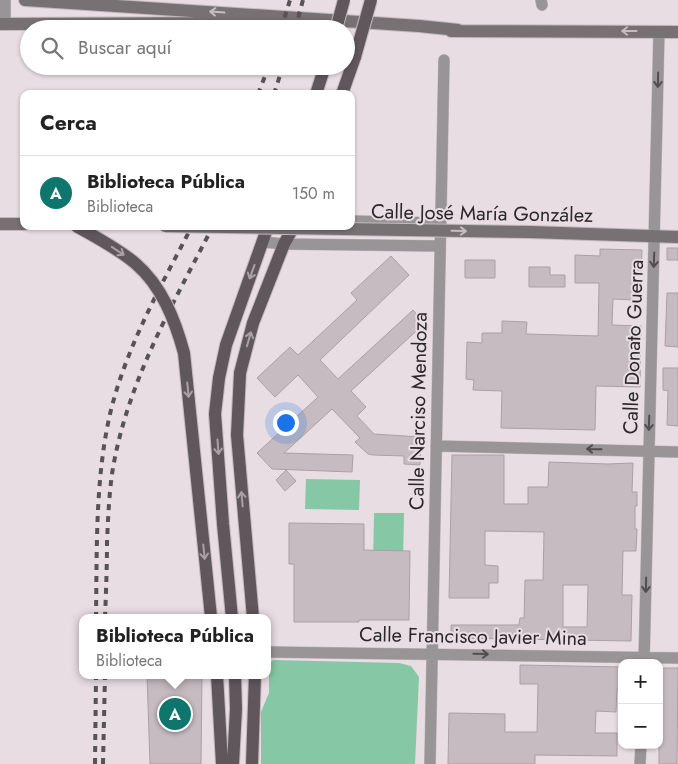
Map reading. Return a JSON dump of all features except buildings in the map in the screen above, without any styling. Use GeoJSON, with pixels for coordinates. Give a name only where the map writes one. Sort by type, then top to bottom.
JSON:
{"type":"FeatureCollection","features":[{"type":"Feature","properties":{"kind":"main road"},"geometry":{"type":"LineString","coordinates":[[25,0],[332,20]]}},
{"type":"Feature","properties":{"kind":"main road"},"geometry":{"type":"LineString","coordinates":[[338,20],[344,0]]}},
{"type":"Feature","properties":{"kind":"main road"},"geometry":{"type":"LineString","coordinates":[[355,57],[371,0]]}},
{"type":"Feature","properties":{"kind":"main road"},"geometry":{"type":"LineString","coordinates":[[355,21],[458,30]]}},
{"type":"Feature","properties":{"kind":"main road"},"geometry":{"type":"LineString","coordinates":[[3,24],[20,24]]}},
{"type":"Feature","properties":{"kind":"main road"},"geometry":{"type":"LineString","coordinates":[[355,29],[419,32],[458,30],[678,32]]}},
{"type":"Feature","properties":{"kind":"main road"},"geometry":{"type":"LineString","coordinates":[[317,90],[322,75]]}},
{"type":"Feature","properties":{"kind":"main road"},"geometry":{"type":"LineString","coordinates":[[343,90],[349,75]]}},
{"type":"Feature","properties":{"kind":"main road"},"geometry":{"type":"LineString","coordinates":[[0,224],[20,224]]}},
{"type":"Feature","properties":{"kind":"main road","name":"Calle José María González"},"geometry":{"type":"LineString","coordinates":[[355,229],[678,237]]}},
{"type":"Feature","properties":{"kind":"main road"},"geometry":{"type":"LineString","coordinates":[[83,230],[135,263],[158,290],[177,329],[184,353],[211,614]]}},
{"type":"Feature","properties":{"kind":"main road"},"geometry":{"type":"LineString","coordinates":[[232,614],[215,414],[218,378],[226,345],[266,230]]}},
{"type":"Feature","properties":{"kind":"main road"},"geometry":{"type":"LineString","coordinates":[[252,614],[237,435],[240,373],[253,323],[284,244],[292,230]]}},
{"type":"Feature","properties":{"kind":"main road"},"geometry":{"type":"LineString","coordinates":[[215,414],[237,414]]}},
{"type":"Feature","properties":{"kind":"main road"},"geometry":{"type":"LineString","coordinates":[[217,679],[222,764]]}},
{"type":"Feature","properties":{"kind":"main road"},"geometry":{"type":"LineString","coordinates":[[233,764],[236,679]]}},
{"type":"Feature","properties":{"kind":"main road"},"geometry":{"type":"LineString","coordinates":[[252,764],[255,679]]}},
{"type":"Feature","properties":{"kind":"street"},"geometry":{"type":"LineString","coordinates":[[3,24],[5,0]]}},
{"type":"Feature","properties":{"kind":"street","name":"Calle Donato Guerra"},"geometry":{"type":"LineString","coordinates":[[644,659],[659,32]]}},
{"type":"Feature","properties":{"kind":"street","name":"Calle Narciso Mendoza"},"geometry":{"type":"LineString","coordinates":[[430,764],[444,60]]}},
{"type":"Feature","properties":{"kind":"street"},"geometry":{"type":"LineString","coordinates":[[355,221],[440,223]]}},
{"type":"Feature","properties":{"kind":"street"},"geometry":{"type":"LineString","coordinates":[[262,242],[284,244],[440,246]]}},
{"type":"Feature","properties":{"kind":"street"},"geometry":{"type":"LineString","coordinates":[[436,446],[678,452]]}},
{"type":"Feature","properties":{"kind":"street","name":"Calle Francisco Javier Mina"},"geometry":{"type":"LineString","coordinates":[[271,652],[618,659]]}},
{"type":"Feature","properties":{"kind":"street","name":"Calle Francisco Javier Mina"},"geometry":{"type":"LineString","coordinates":[[661,659],[678,658]]}},
{"type":"Feature","properties":{"kind":"street"},"geometry":{"type":"LineString","coordinates":[[640,764],[641,749]]}},
{"type":"Feature","properties":{"kind":"green space"},"geometry":{"type":"Polygon","coordinates":[[[306,479],[360,480],[359,510],[305,509],[306,479]]]}},
{"type":"Feature","properties":{"kind":"green space"},"geometry":{"type":"Polygon","coordinates":[[[374,513],[404,513],[403,568],[373,567],[374,513]]]}},
{"type":"Feature","properties":{"kind":"green space"},"geometry":{"type":"Polygon","coordinates":[[[274,660],[399,663],[411,666],[419,677],[415,764],[261,764],[261,712],[269,693],[271,662],[274,660]]]}},
{"type":"Feature","properties":{"kind":"railway"},"geometry":{"type":"LineString","coordinates":[[284,20],[290,0]]}},
{"type":"Feature","properties":{"kind":"railway"},"geometry":{"type":"LineString","coordinates":[[297,20],[303,0]]}},
{"type":"Feature","properties":{"kind":"railway"},"geometry":{"type":"LineString","coordinates":[[260,90],[265,75]]}},
{"type":"Feature","properties":{"kind":"railway"},"geometry":{"type":"LineString","coordinates":[[275,90],[280,75]]}},
{"type":"Feature","properties":{"kind":"railway"},"geometry":{"type":"LineString","coordinates":[[96,614],[99,490],[110,414],[125,365],[145,317],[190,230]]}},
{"type":"Feature","properties":{"kind":"railway"},"geometry":{"type":"LineString","coordinates":[[105,614],[109,499],[119,441],[139,377],[152,346],[211,230]]}},
{"type":"Feature","properties":{"kind":"railway"},"geometry":{"type":"LineString","coordinates":[[95,764],[96,679]]}},
{"type":"Feature","properties":{"kind":"railway"},"geometry":{"type":"LineString","coordinates":[[103,764],[105,679]]}},
{"type":"Feature","properties":{"kind":"place","name":"Biblioteca Pública"},"geometry":{"type":"Point","coordinates":[175,714]}}]}
